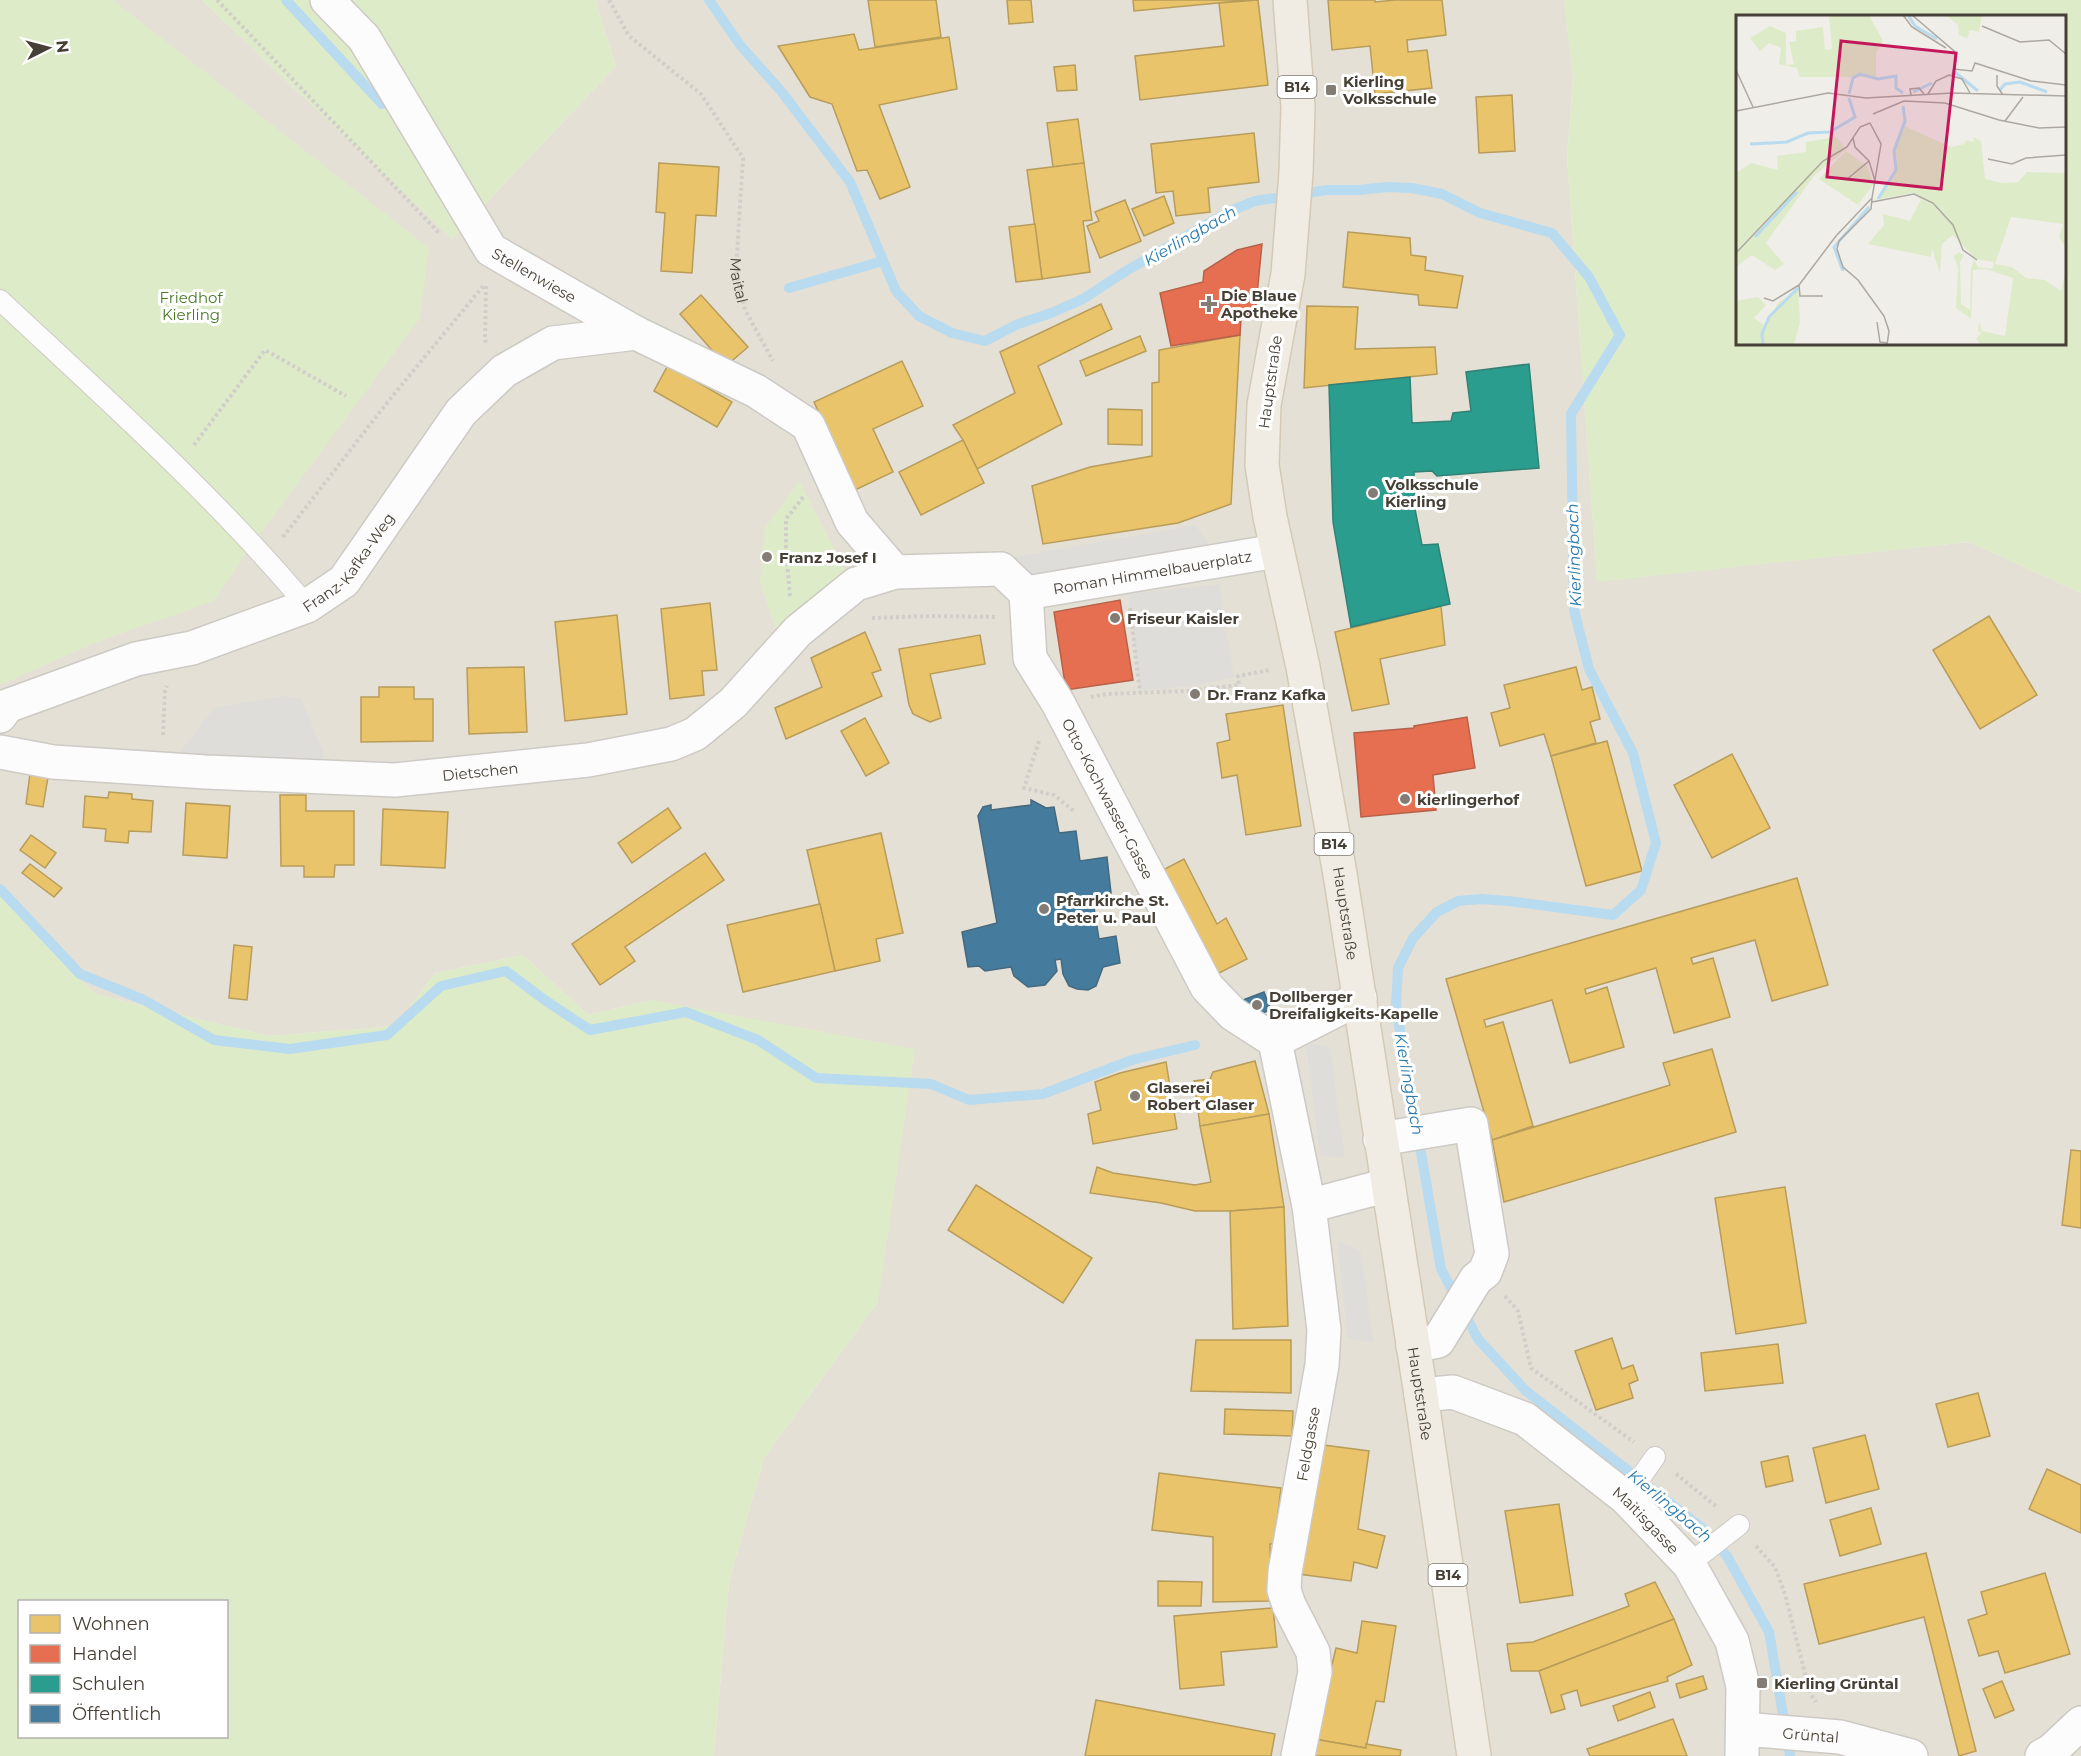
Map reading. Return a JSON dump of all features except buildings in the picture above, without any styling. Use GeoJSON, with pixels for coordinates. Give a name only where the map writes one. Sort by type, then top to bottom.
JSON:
{"type":"FeatureCollection","features":[{"type":"Feature","properties":{"kind":"main road","name":"Hauptstraße"},"geometry":{"type":"LineString","coordinates":[[1290,0],[1298,107],[1296,173],[1288,274],[1264,416],[1262,465],[1277,551],[1303,667],[1360,998],[1393,1137],[1388,1185],[1474,1756]]}},
{"type":"Feature","properties":{"kind":"street","name":"Stellenwiese"},"geometry":{"type":"LineString","coordinates":[[327,0],[364,38],[491,250],[636,333],[756,391],[808,425],[830,475]]}},
{"type":"Feature","properties":{"kind":"street","name":"Franz-Kafka-Weg"},"geometry":{"type":"LineString","coordinates":[[0,716],[7,706],[136,659],[192,648],[307,606],[344,581],[462,412],[504,371],[553,343],[636,333]]}},
{"type":"Feature","properties":{"kind":"street"},"geometry":{"type":"LineString","coordinates":[[830,475],[852,522],[895,572]]}},
{"type":"Feature","properties":{"kind":"street","name":"Roman Himmelbauerplatz"},"geometry":{"type":"LineString","coordinates":[[1026,593],[1277,551]]}},
{"type":"Feature","properties":{"kind":"street","name":"Dietschen"},"geometry":{"type":"LineString","coordinates":[[0,752],[53,762],[395,780],[588,760],[671,744],[695,734],[733,703],[798,632],[856,584],[895,572],[1001,569],[1026,593]]}},
{"type":"Feature","properties":{"kind":"street","name":"Otto-Kochwasser-Gasse"},"geometry":{"type":"LineString","coordinates":[[1026,593],[1030,658],[1058,703],[1207,987],[1233,1014],[1275,1041]]}},
{"type":"Feature","properties":{"kind":"street"},"geometry":{"type":"LineString","coordinates":[[1360,998],[1275,1041],[1309,1206],[1388,1185]]}},
{"type":"Feature","properties":{"kind":"street"},"geometry":{"type":"LineString","coordinates":[[1393,1137],[1471,1124],[1491,1254],[1481,1276],[1438,1341],[1413,1346]]}},
{"type":"Feature","properties":{"kind":"street","name":"Feldgasse"},"geometry":{"type":"LineString","coordinates":[[1298,1756],[1315,1672],[1313,1652],[1288,1605],[1284,1590],[1285,1572],[1322,1365],[1324,1330],[1309,1206]]}},
{"type":"Feature","properties":{"kind":"street","name":"Maitisgasse"},"geometry":{"type":"LineString","coordinates":[[1421,1395],[1453,1392],[1525,1419],[1626,1498],[1689,1564],[1732,1641],[1753,1739]]}},
{"type":"Feature","properties":{"kind":"street"},"geometry":{"type":"LineString","coordinates":[[2058,1750],[2081,1723]]}},
{"type":"Feature","properties":{"kind":"street","name":"Grüntal"},"geometry":{"type":"LineString","coordinates":[[1753,1739],[1834,1742],[1911,1756]]}},
{"type":"Feature","properties":{"kind":"lane"},"geometry":{"type":"LineString","coordinates":[[0,300],[178,467],[267,558],[307,606]]}},
{"type":"Feature","properties":{"kind":"lane"},"geometry":{"type":"LineString","coordinates":[[1626,1498],[1655,1457]]}},
{"type":"Feature","properties":{"kind":"lane"},"geometry":{"type":"LineString","coordinates":[[1689,1564],[1739,1525]]}},
{"type":"Feature","properties":{"kind":"path"},"geometry":{"type":"LineString","coordinates":[[216,0],[445,239]]}},
{"type":"Feature","properties":{"kind":"path","name":"Maital"},"geometry":{"type":"LineString","coordinates":[[609,0],[629,36],[701,94],[743,158],[736,270],[745,310],[774,363]]}},
{"type":"Feature","properties":{"kind":"path"},"geometry":{"type":"LineString","coordinates":[[486,282],[497,286]]}},
{"type":"Feature","properties":{"kind":"path"},"geometry":{"type":"LineString","coordinates":[[485,340],[486,282]]}},
{"type":"Feature","properties":{"kind":"path"},"geometry":{"type":"LineString","coordinates":[[267,558],[386,404],[486,282]]}},
{"type":"Feature","properties":{"kind":"path"},"geometry":{"type":"LineString","coordinates":[[178,467],[265,350],[346,396]]}},
{"type":"Feature","properties":{"kind":"path"},"geometry":{"type":"LineString","coordinates":[[798,632],[788,585],[786,519],[806,494],[830,475]]}},
{"type":"Feature","properties":{"kind":"path"},"geometry":{"type":"LineString","coordinates":[[1126,577],[1140,693]]}},
{"type":"Feature","properties":{"kind":"path"},"geometry":{"type":"LineString","coordinates":[[864,621],[875,616],[998,618],[1026,593]]}},
{"type":"Feature","properties":{"kind":"path"},"geometry":{"type":"LineString","coordinates":[[166,769],[163,745],[165,690],[192,648]]}},
{"type":"Feature","properties":{"kind":"path"},"geometry":{"type":"LineString","coordinates":[[1107,694],[1188,691],[1239,685],[1238,676],[1258,671]]}},
{"type":"Feature","properties":{"kind":"path"},"geometry":{"type":"LineString","coordinates":[[1024,788],[1054,795],[1077,813]]}},
{"type":"Feature","properties":{"kind":"path"},"geometry":{"type":"LineString","coordinates":[[1481,1276],[1518,1311],[1531,1368],[1655,1457],[1739,1525],[1774,1567],[1785,1594],[1810,1693],[1834,1742]]}},
{"type":"Feature","properties":{"kind":"shaded area"},"geometry":{"type":"Polygon","coordinates":[[[0,0],[202,0],[452,239],[616,66],[595,0],[1564,0],[1573,77],[1567,158],[1597,581],[1969,542],[2081,593],[2081,1756],[714,1756],[729,1582],[764,1458],[878,1302],[651,1000],[588,1015],[523,955],[435,973],[396,1026],[269,1036],[95,994],[0,896],[0,0]]]}},
{"type":"Feature","properties":{"kind":"shaded area"},"geometry":{"type":"Polygon","coordinates":[[[1195,525],[1212,547],[1030,576],[1008,558],[1195,525]]]}},
{"type":"Feature","properties":{"kind":"shaded area"},"geometry":{"type":"Polygon","coordinates":[[[1219,584],[1234,677],[1193,686],[1144,690],[1140,693],[1128,594],[1219,584]]]}},
{"type":"Feature","properties":{"kind":"shaded area"},"geometry":{"type":"Polygon","coordinates":[[[282,696],[301,698],[323,751],[322,766],[176,757],[214,708],[282,696]]]}},
{"type":"Feature","properties":{"kind":"shaded area"},"geometry":{"type":"Polygon","coordinates":[[[1306,1043],[1330,1047],[1345,1158],[1320,1156],[1306,1043]]]}},
{"type":"Feature","properties":{"kind":"shaded area"},"geometry":{"type":"Polygon","coordinates":[[[1337,1240],[1361,1252],[1374,1343],[1348,1338],[1337,1240]]]}},
{"type":"Feature","properties":{"kind":"green space","name":"Friedhof Kierling"},"geometry":{"type":"Polygon","coordinates":[[[0,0],[113,0],[429,248],[420,318],[253,544],[214,601],[97,642],[0,685],[0,0]]]}},
{"type":"Feature","properties":{"kind":"green space"},"geometry":{"type":"Polygon","coordinates":[[[202,0],[595,0],[616,66],[452,239],[202,0]]]}},
{"type":"Feature","properties":{"kind":"green space"},"geometry":{"type":"Polygon","coordinates":[[[1564,0],[2081,0],[2081,593],[1969,542],[1597,582],[1567,158],[1573,77],[1564,0]]]}},
{"type":"Feature","properties":{"kind":"green space"},"geometry":{"type":"Polygon","coordinates":[[[799,481],[847,573],[776,630],[760,582],[764,529],[799,481]]]}},
{"type":"Feature","properties":{"kind":"green space"},"geometry":{"type":"Polygon","coordinates":[[[0,896],[95,994],[269,1036],[396,1026],[435,973],[523,955],[588,1015],[651,1000],[915,1049],[878,1302],[764,1458],[729,1582],[714,1756],[0,1756],[0,896]]]}},
{"type":"Feature","properties":{"kind":"waterway"},"geometry":{"type":"LineString","coordinates":[[286,0],[382,104]]}},
{"type":"Feature","properties":{"kind":"waterway","name":"Kierlingbach"},"geometry":{"type":"LineString","coordinates":[[709,0],[740,45],[781,91],[850,182],[896,291],[919,316],[952,333],[985,341],[1018,324],[1083,299],[1126,271],[1228,212],[1255,201],[1327,190],[1387,187],[1412,188],[1442,194],[1480,213],[1552,233],[1589,277],[1620,335],[1571,414],[1574,610],[1589,669],[1633,753],[1656,843],[1641,890],[1613,915],[1481,899],[1458,901],[1437,912],[1413,938],[1398,968],[1396,1007],[1441,1269],[1478,1339],[1526,1391],[1703,1529],[1727,1556],[1769,1632],[1790,1756]]}},
{"type":"Feature","properties":{"kind":"waterway"},"geometry":{"type":"LineString","coordinates":[[789,288],[883,261]]}},
{"type":"Feature","properties":{"kind":"waterway"},"geometry":{"type":"LineString","coordinates":[[0,889],[80,974],[144,1000],[214,1040],[290,1049],[387,1035],[441,986],[506,971],[590,1030],[686,1012],[758,1040],[816,1078],[931,1084],[969,1100],[1043,1094],[1132,1060],[1195,1045]]}},
{"type":"Feature","properties":{"kind":"place","name":"Kierling Volksschule"},"geometry":{"type":"Point","coordinates":[1331,90]}},
{"type":"Feature","properties":{"kind":"place","name":"Die Blaue Apotheke"},"geometry":{"type":"Point","coordinates":[1209,304]}},
{"type":"Feature","properties":{"kind":"place","name":"Volksschule Kierling"},"geometry":{"type":"Point","coordinates":[1373,493]}},
{"type":"Feature","properties":{"kind":"place","name":"Franz Josef I"},"geometry":{"type":"Point","coordinates":[767,557]}},
{"type":"Feature","properties":{"kind":"place","name":"Friseur Kaisler"},"geometry":{"type":"Point","coordinates":[1115,618]}},
{"type":"Feature","properties":{"kind":"place","name":"Dr. Franz Kafka"},"geometry":{"type":"Point","coordinates":[1195,694]}},
{"type":"Feature","properties":{"kind":"place","name":"kierlingerhof"},"geometry":{"type":"Point","coordinates":[1405,799]}},
{"type":"Feature","properties":{"kind":"place","name":"Pfarrkirche St. Peter u. Paul"},"geometry":{"type":"Point","coordinates":[1044,909]}},
{"type":"Feature","properties":{"kind":"place","name":"Dollberger Dreifaligkeits-Kapelle"},"geometry":{"type":"Point","coordinates":[1257,1005]}},
{"type":"Feature","properties":{"kind":"place","name":"Glaserei Robert Glaser"},"geometry":{"type":"Point","coordinates":[1135,1096]}},
{"type":"Feature","properties":{"kind":"place","name":"Kierling Grüntal"},"geometry":{"type":"Point","coordinates":[1762,1683]}}]}
